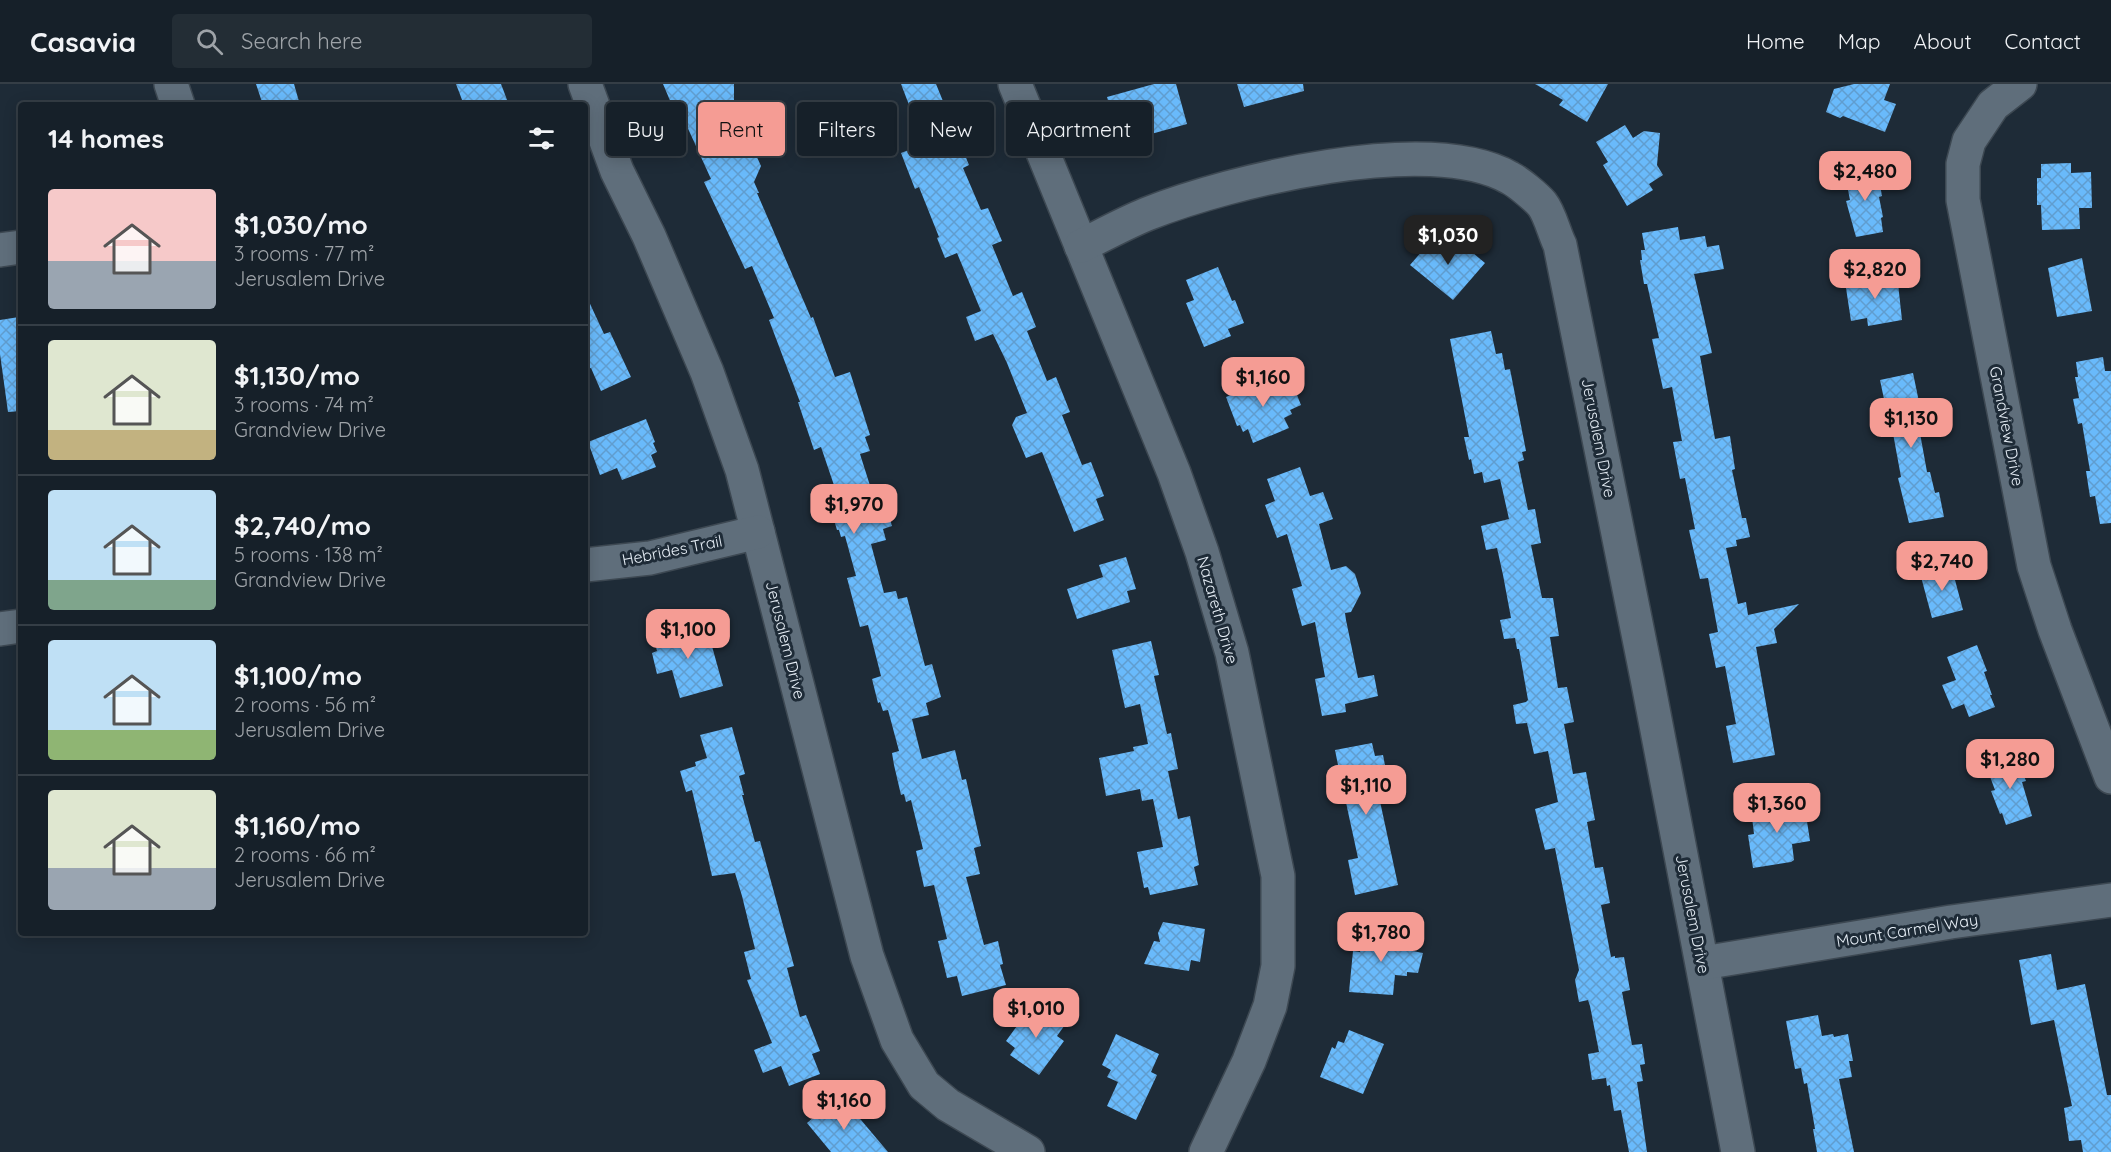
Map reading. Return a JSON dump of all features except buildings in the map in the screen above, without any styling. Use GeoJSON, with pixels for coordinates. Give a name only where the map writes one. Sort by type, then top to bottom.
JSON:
{"type":"FeatureCollection","features":[{"type":"Feature","properties":{"kind":"street"},"geometry":{"type":"LineString","coordinates":[[171,84],[177,102]]}},
{"type":"Feature","properties":{"kind":"street","name":"Jerusalem Drive"},"geometry":{"type":"LineString","coordinates":[[585,84],[616,171],[649,236],[707,372],[742,470],[867,956],[897,1040],[924,1085],[948,1105],[1029,1152]]}},
{"type":"Feature","properties":{"kind":"street","name":"Nazareth Drive"},"geometry":{"type":"LineString","coordinates":[[1016,84],[1174,473],[1202,552],[1232,653],[1278,876],[1278,966],[1270,1006],[1249,1061],[1206,1152]]}},
{"type":"Feature","properties":{"kind":"street","name":"Grandview Drive"},"geometry":{"type":"LineString","coordinates":[[2019,84],[1993,105],[1969,141],[1963,164],[1964,200],[2034,567],[2103,729],[2111,777]]}},
{"type":"Feature","properties":{"kind":"street","name":"Jerusalem Drive"},"geometry":{"type":"LineString","coordinates":[[1082,246],[1147,214],[1239,185],[1311,169],[1382,160],[1446,160],[1483,167],[1511,178],[1542,204],[1560,245],[1703,963],[1738,1152]]}},
{"type":"Feature","properties":{"kind":"street"},"geometry":{"type":"LineString","coordinates":[[0,250],[18,247]]}},
{"type":"Feature","properties":{"kind":"street","name":"Hebrides Trail"},"geometry":{"type":"LineString","coordinates":[[588,565],[650,558],[758,532]]}},
{"type":"Feature","properties":{"kind":"street"},"geometry":{"type":"LineString","coordinates":[[0,629],[18,626]]}},
{"type":"Feature","properties":{"kind":"street","name":"Mount Carmel Way"},"geometry":{"type":"LineString","coordinates":[[1703,963],[1951,922],[2111,900]]}}]}
